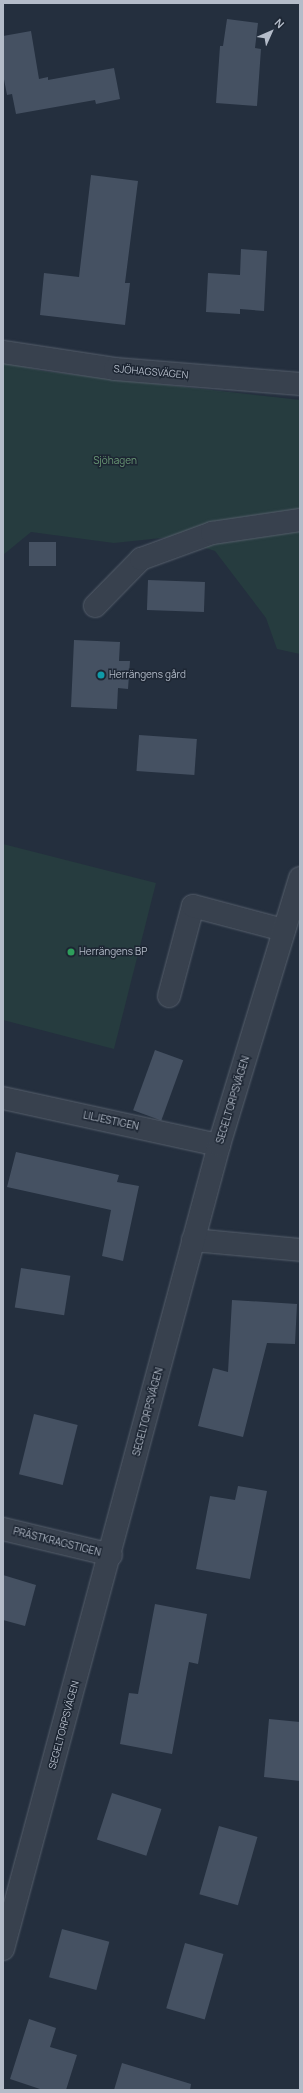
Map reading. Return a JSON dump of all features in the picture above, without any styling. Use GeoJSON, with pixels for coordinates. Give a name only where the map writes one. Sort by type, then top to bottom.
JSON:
{"type":"FeatureCollection","features":[{"type":"Feature","properties":{"kind":"street","name":"SJÖHAGSVÄGEN"},"geometry":{"type":"LineString","coordinates":[[3,352],[115,369],[300,384]]}},
{"type":"Feature","properties":{"kind":"street"},"geometry":{"type":"LineString","coordinates":[[95,606],[140,559],[212,533],[300,520]]}},
{"type":"Feature","properties":{"kind":"street","name":"SEGELTORPSVÄGEN"},"geometry":{"type":"LineString","coordinates":[[3,1949],[111,1556],[219,1145],[300,878]]}},
{"type":"Feature","properties":{"kind":"street"},"geometry":{"type":"LineString","coordinates":[[169,996],[193,906],[284,930]]}},
{"type":"Feature","properties":{"kind":"street","name":"LILJESTIGEN"},"geometry":{"type":"LineString","coordinates":[[3,1098],[219,1145]]}},
{"type":"Feature","properties":{"kind":"street"},"geometry":{"type":"LineString","coordinates":[[194,1240],[300,1250]]}},
{"type":"Feature","properties":{"kind":"street","name":"PRÄSTKRAGSTIGEN"},"geometry":{"type":"LineString","coordinates":[[3,1528],[111,1556]]}},
{"type":"Feature","properties":{"kind":"green space","name":"Sjöhagen"},"geometry":{"type":"Polygon","coordinates":[[[3,362],[43,371],[300,400],[300,654],[277,649],[266,618],[215,551],[171,537],[114,543],[31,532],[3,555],[3,362]]]}},
{"type":"Feature","properties":{"kind":"green space","name":"Herrängens BP"},"geometry":{"type":"Polygon","coordinates":[[[3,844],[156,883],[114,1049],[3,1020],[3,844]]]}},
{"type":"Feature","properties":{"kind":"building"},"geometry":{"type":"Polygon","coordinates":[[[227,19],[258,23],[255,48],[261,49],[257,106],[216,103],[220,46],[223,46],[227,19]]]}},
{"type":"Feature","properties":{"kind":"building"},"geometry":{"type":"Polygon","coordinates":[[[31,31],[39,79],[48,77],[48,80],[114,68],[120,99],[96,104],[95,100],[16,114],[12,94],[7,95],[3,74],[3,36],[31,31]]]}},
{"type":"Feature","properties":{"kind":"building"},"geometry":{"type":"Polygon","coordinates":[[[91,175],[138,181],[125,283],[130,283],[125,325],[40,315],[44,273],[79,277],[91,175]]]}},
{"type":"Feature","properties":{"kind":"building"},"geometry":{"type":"Polygon","coordinates":[[[241,249],[267,251],[264,311],[240,309],[240,314],[206,312],[208,273],[240,275],[241,249]]]}},
{"type":"Feature","properties":{"kind":"building"},"geometry":{"type":"Polygon","coordinates":[[[29,542],[56,542],[56,566],[29,566],[29,542]]]}},
{"type":"Feature","properties":{"kind":"building"},"geometry":{"type":"Polygon","coordinates":[[[148,580],[205,582],[204,612],[147,610],[148,580]]]}},
{"type":"Feature","properties":{"kind":"building","name":"Herrängens gård"},"geometry":{"type":"Polygon","coordinates":[[[74,640],[120,642],[119,661],[130,661],[128,689],[118,688],[117,709],[71,707],[74,640]]]}},
{"type":"Feature","properties":{"kind":"building"},"geometry":{"type":"Polygon","coordinates":[[[139,735],[197,739],[194,775],[136,771],[139,735]]]}},
{"type":"Feature","properties":{"kind":"building"},"geometry":{"type":"Polygon","coordinates":[[[155,1050],[183,1060],[161,1120],[133,1110],[155,1050]]]}},
{"type":"Feature","properties":{"kind":"building"},"geometry":{"type":"Polygon","coordinates":[[[16,1152],[119,1175],[117,1182],[139,1186],[123,1261],[102,1256],[111,1210],[7,1187],[16,1152]]]}},
{"type":"Feature","properties":{"kind":"building"},"geometry":{"type":"Polygon","coordinates":[[[21,1268],[70,1276],[64,1315],[15,1308],[21,1268]]]}},
{"type":"Feature","properties":{"kind":"building"},"geometry":{"type":"Polygon","coordinates":[[[232,1300],[297,1304],[295,1344],[267,1343],[243,1437],[198,1426],[213,1368],[228,1372],[232,1300]]]}},
{"type":"Feature","properties":{"kind":"building"},"geometry":{"type":"Polygon","coordinates":[[[34,1414],[78,1425],[63,1485],[19,1474],[34,1414]]]}},
{"type":"Feature","properties":{"kind":"building"},"geometry":{"type":"Polygon","coordinates":[[[238,1486],[267,1491],[250,1579],[196,1569],[210,1496],[235,1500],[238,1486]]]}},
{"type":"Feature","properties":{"kind":"building"},"geometry":{"type":"Polygon","coordinates":[[[3,1575],[36,1585],[25,1626],[3,1620],[3,1575]]]}},
{"type":"Feature","properties":{"kind":"building"},"geometry":{"type":"Polygon","coordinates":[[[155,1604],[207,1614],[198,1664],[189,1662],[172,1754],[120,1744],[129,1693],[138,1694],[155,1604]]]}},
{"type":"Feature","properties":{"kind":"building"},"geometry":{"type":"Polygon","coordinates":[[[269,1719],[300,1722],[300,1781],[264,1777],[269,1719]]]}},
{"type":"Feature","properties":{"kind":"building"},"geometry":{"type":"Polygon","coordinates":[[[112,1793],[161,1809],[146,1856],[97,1840],[112,1793]]]}},
{"type":"Feature","properties":{"kind":"building"},"geometry":{"type":"Polygon","coordinates":[[[219,1826],[257,1837],[238,1905],[199,1894],[219,1826]]]}},
{"type":"Feature","properties":{"kind":"building"},"geometry":{"type":"Polygon","coordinates":[[[62,1929],[109,1942],[96,1990],[49,1977],[62,1929]]]}},
{"type":"Feature","properties":{"kind":"building"},"geometry":{"type":"Polygon","coordinates":[[[185,1943],[223,1954],[205,2019],[166,2008],[185,1943]]]}},
{"type":"Feature","properties":{"kind":"building"},"geometry":{"type":"Polygon","coordinates":[[[29,2019],[56,2028],[50,2047],[77,2055],[66,2090],[43,2090],[10,2079],[29,2019]]]}},
{"type":"Feature","properties":{"kind":"building"},"geometry":{"type":"Polygon","coordinates":[[[122,2063],[191,2084],[190,2090],[114,2090],[122,2063]]]}},
{"type":"Feature","properties":{"kind":"place","name":"Herrängens gård"},"geometry":{"type":"Point","coordinates":[101,675]}},
{"type":"Feature","properties":{"kind":"place","name":"Herrängens BP"},"geometry":{"type":"Point","coordinates":[71,952]}}]}
